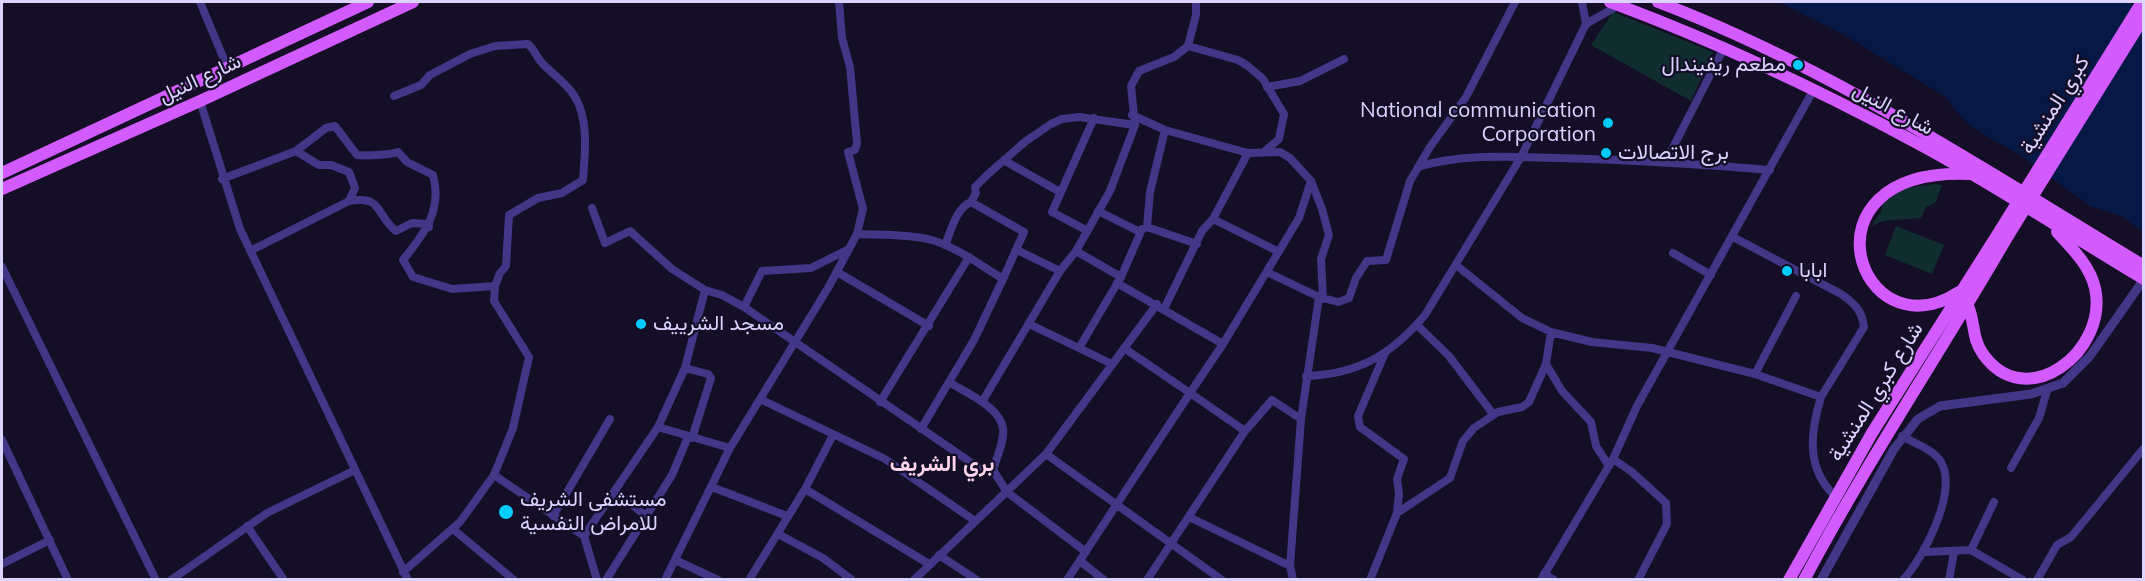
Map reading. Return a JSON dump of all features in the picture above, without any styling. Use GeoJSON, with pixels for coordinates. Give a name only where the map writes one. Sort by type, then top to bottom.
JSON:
{"type":"FeatureCollection","features":[{"type":"Feature","properties":{"kind":"main road","name":"شارع النيل"},"geometry":{"type":"LineString","coordinates":[[2,173],[368,2]]}},
{"type":"Feature","properties":{"kind":"main road","name":"شارع النيل"},"geometry":{"type":"LineString","coordinates":[[2,189],[200,101],[413,2]]}},
{"type":"Feature","properties":{"kind":"main road","name":"شارع النيل"},"geometry":{"type":"LineString","coordinates":[[1658,2],[1736,34],[1842,84],[1926,132],[2144,266]]}},
{"type":"Feature","properties":{"kind":"main road","name":"كبري المنشية"},"geometry":{"type":"LineString","coordinates":[[2005,232],[2142,2]]}},
{"type":"Feature","properties":{"kind":"main road","name":"شارع النيل"},"geometry":{"type":"LineString","coordinates":[[1614,3],[1725,48],[1814,89],[1970,174],[2144,279]]}},
{"type":"Feature","properties":{"kind":"main road","name":"كبري المنشية"},"geometry":{"type":"LineString","coordinates":[[2005,232],[2144,17]]}},
{"type":"Feature","properties":{"kind":"main road"},"geometry":{"type":"LineString","coordinates":[[1962,290],[1946,300],[1929,306],[1912,306],[1897,302],[1882,293],[1872,283],[1862,263],[1859,241],[1867,212],[1881,196],[1892,189],[1922,176],[1940,173],[1970,174]]}},
{"type":"Feature","properties":{"kind":"main road"},"geometry":{"type":"LineString","coordinates":[[1968,306],[1978,346],[1992,364],[2003,371],[2023,376],[2045,376],[2057,371],[2074,358],[2083,347],[2093,321],[2096,289],[2083,262],[2045,220]]}},
{"type":"Feature","properties":{"kind":"main road","name":"شارع كبري المنشية"},"geometry":{"type":"LineString","coordinates":[[1789,579],[1835,496],[1962,290],[2005,232]]}},
{"type":"Feature","properties":{"kind":"main road","name":"شارع كبري المنشية"},"geometry":{"type":"LineString","coordinates":[[1804,579],[1859,479],[1968,306],[2005,232]]}},
{"type":"Feature","properties":{"kind":"street"},"geometry":{"type":"LineString","coordinates":[[200,2],[228,69]]}},
{"type":"Feature","properties":{"kind":"street"},"geometry":{"type":"LineString","coordinates":[[665,579],[730,448],[837,272],[857,234],[863,209],[848,152],[855,150],[857,143],[850,67],[842,38],[839,2]]}},
{"type":"Feature","properties":{"kind":"street"},"geometry":{"type":"LineString","coordinates":[[982,402],[1110,191],[1135,125],[1132,115],[1131,86],[1139,71],[1174,57],[1188,46],[1196,15],[1196,2]]}},
{"type":"Feature","properties":{"kind":"street"},"geometry":{"type":"LineString","coordinates":[[1267,272],[1321,298],[1338,302],[1349,298],[1367,261],[1386,260],[1394,239],[1404,195],[1418,167],[1475,82],[1515,2]]}},
{"type":"Feature","properties":{"kind":"street"},"geometry":{"type":"LineString","coordinates":[[1582,2],[1586,24]]}},
{"type":"Feature","properties":{"kind":"street"},"geometry":{"type":"LineString","coordinates":[[1306,376],[1349,371],[1384,353],[1417,325],[1521,157],[1586,24],[1614,3]]}},
{"type":"Feature","properties":{"kind":"street"},"geometry":{"type":"LineString","coordinates":[[394,96],[421,85],[430,75],[470,54],[495,46],[528,44],[536,52],[539,61],[575,97],[583,122],[585,150],[583,180],[562,193],[538,198],[508,215],[506,266],[500,273],[495,286],[494,301],[529,357],[528,371],[513,428],[494,475],[453,530],[403,572]]}},
{"type":"Feature","properties":{"kind":"street"},"geometry":{"type":"LineString","coordinates":[[1188,46],[1238,60],[1263,79],[1284,114],[1279,139],[1261,154]]}},
{"type":"Feature","properties":{"kind":"street"},"geometry":{"type":"LineString","coordinates":[[1666,161],[1725,48]]}},
{"type":"Feature","properties":{"kind":"street"},"geometry":{"type":"LineString","coordinates":[[1267,87],[1300,81],[1344,59]]}},
{"type":"Feature","properties":{"kind":"street"},"geometry":{"type":"LineString","coordinates":[[1554,579],[1542,577],[1611,462],[1637,406],[1814,89]]}},
{"type":"Feature","properties":{"kind":"street"},"geometry":{"type":"LineString","coordinates":[[200,101],[222,179],[250,251],[408,579]]}},
{"type":"Feature","properties":{"kind":"street"},"geometry":{"type":"LineString","coordinates":[[1132,115],[1165,130],[1248,153],[1285,154],[1311,181],[1322,209],[1329,235],[1321,259],[1321,298],[1306,376],[1301,419],[1290,566],[1293,579]]}},
{"type":"Feature","properties":{"kind":"street"},"geometry":{"type":"LineString","coordinates":[[945,245],[956,217],[965,205],[971,202],[976,193],[975,187],[1051,124],[1062,119],[1094,118],[1135,125]]}},
{"type":"Feature","properties":{"kind":"street"},"geometry":{"type":"LineString","coordinates":[[1086,230],[1052,212],[1094,118]]}},
{"type":"Feature","properties":{"kind":"street"},"geometry":{"type":"LineString","coordinates":[[222,179],[296,151],[326,128],[335,126],[357,155],[369,157],[398,152],[407,162],[432,175],[434,207],[429,227],[403,260],[413,277],[452,289],[495,286]]}},
{"type":"Feature","properties":{"kind":"street"},"geometry":{"type":"LineString","coordinates":[[1079,348],[1119,280],[1144,230],[1150,192],[1165,130]]}},
{"type":"Feature","properties":{"kind":"street"},"geometry":{"type":"LineString","coordinates":[[296,151],[319,165],[331,165],[349,172],[355,188],[349,201]]}},
{"type":"Feature","properties":{"kind":"street"},"geometry":{"type":"LineString","coordinates":[[1164,309],[1202,231],[1213,219],[1248,153]]}},
{"type":"Feature","properties":{"kind":"street"},"geometry":{"type":"LineString","coordinates":[[1418,167],[1447,160],[1521,157],[1666,161],[1770,171]]}},
{"type":"Feature","properties":{"kind":"street"},"geometry":{"type":"LineString","coordinates":[[1005,161],[1060,192]]}},
{"type":"Feature","properties":{"kind":"street"},"geometry":{"type":"LineString","coordinates":[[1067,579],[1223,344],[1299,218],[1311,181]]}},
{"type":"Feature","properties":{"kind":"street"},"geometry":{"type":"LineString","coordinates":[[250,251],[349,201],[365,198],[379,206],[386,223],[396,231],[412,223],[429,224],[429,227]]}},
{"type":"Feature","properties":{"kind":"street"},"geometry":{"type":"LineString","coordinates":[[921,429],[974,340],[1024,234],[1023,230],[971,202]]}},
{"type":"Feature","properties":{"kind":"street"},"geometry":{"type":"LineString","coordinates":[[592,208],[605,243],[630,231],[672,269],[705,290],[722,295],[744,307],[982,470],[993,471]]}},
{"type":"Feature","properties":{"kind":"street"},"geometry":{"type":"LineString","coordinates":[[1098,211],[1144,230],[1197,244]]}},
{"type":"Feature","properties":{"kind":"street"},"geometry":{"type":"LineString","coordinates":[[1213,219],[1277,251]]}},
{"type":"Feature","properties":{"kind":"street"},"geometry":{"type":"LineString","coordinates":[[857,234],[912,237],[945,245],[1003,279]]}},
{"type":"Feature","properties":{"kind":"street"},"geometry":{"type":"LineString","coordinates":[[1733,237],[1841,294],[1860,311],[1864,327],[1821,397],[1815,417],[1814,467],[1824,486],[1835,496]]}},
{"type":"Feature","properties":{"kind":"street"},"geometry":{"type":"LineString","coordinates":[[744,307],[762,271],[811,268],[851,248]]}},
{"type":"Feature","properties":{"kind":"street"},"geometry":{"type":"LineString","coordinates":[[1017,250],[1060,271]]}},
{"type":"Feature","properties":{"kind":"street"},"geometry":{"type":"LineString","coordinates":[[1076,250],[1164,309],[1223,344]]}},
{"type":"Feature","properties":{"kind":"street"},"geometry":{"type":"LineString","coordinates":[[1673,253],[1711,275]]}},
{"type":"Feature","properties":{"kind":"street"},"geometry":{"type":"LineString","coordinates":[[880,402],[929,326],[969,257]]}},
{"type":"Feature","properties":{"kind":"street"},"geometry":{"type":"LineString","coordinates":[[1456,265],[1522,318],[1551,332],[1592,342],[1640,345],[1755,374],[1821,397]]}},
{"type":"Feature","properties":{"kind":"street"},"geometry":{"type":"LineString","coordinates":[[2,267],[156,579]]}},
{"type":"Feature","properties":{"kind":"street"},"geometry":{"type":"LineString","coordinates":[[837,272],[929,326]]}},
{"type":"Feature","properties":{"kind":"street"},"geometry":{"type":"LineString","coordinates":[[1821,579],[1902,436],[1918,419],[1940,406],[2047,391],[2063,383],[2090,356],[2144,279]]}},
{"type":"Feature","properties":{"kind":"street"},"geometry":{"type":"LineString","coordinates":[[584,536],[658,427],[685,368],[705,290]]}},
{"type":"Feature","properties":{"kind":"street"},"geometry":{"type":"LineString","coordinates":[[1755,374],[1796,296]]}},
{"type":"Feature","properties":{"kind":"street"},"geometry":{"type":"LineString","coordinates":[[914,579],[1046,453],[1157,304]]}},
{"type":"Feature","properties":{"kind":"street"},"geometry":{"type":"LineString","coordinates":[[1029,324],[1112,364]]}},
{"type":"Feature","properties":{"kind":"street"},"geometry":{"type":"LineString","coordinates":[[1417,325],[1449,356],[1493,414]]}},
{"type":"Feature","properties":{"kind":"street"},"geometry":{"type":"LineString","coordinates":[[1397,513],[1449,478],[1466,437],[1493,414],[1522,407],[1529,402],[1546,364],[1551,332]]}},
{"type":"Feature","properties":{"kind":"street"},"geometry":{"type":"LineString","coordinates":[[1124,348],[1245,431]]}},
{"type":"Feature","properties":{"kind":"street"},"geometry":{"type":"LineString","coordinates":[[1370,579],[1397,513],[1399,493],[1397,479],[1404,459],[1364,432],[1359,416],[1384,353]]}},
{"type":"Feature","properties":{"kind":"street"},"geometry":{"type":"LineString","coordinates":[[1546,364],[1562,391],[1591,422],[1596,446],[1611,462],[1632,472],[1666,503],[1667,524],[1638,579]]}},
{"type":"Feature","properties":{"kind":"street"},"geometry":{"type":"LineString","coordinates":[[606,579],[672,475],[690,437],[711,378],[708,374],[685,368]]}},
{"type":"Feature","properties":{"kind":"street"},"geometry":{"type":"LineString","coordinates":[[949,382],[982,402],[998,417],[1004,430],[993,471],[1007,492],[1086,552]]}},
{"type":"Feature","properties":{"kind":"street"},"geometry":{"type":"LineString","coordinates":[[2011,468],[2039,418],[2047,391]]}},
{"type":"Feature","properties":{"kind":"street"},"geometry":{"type":"LineString","coordinates":[[760,399],[885,459],[975,521]]}},
{"type":"Feature","properties":{"kind":"street"},"geometry":{"type":"LineString","coordinates":[[1147,579],[1173,543],[1245,431],[1272,400],[1301,419]]}},
{"type":"Feature","properties":{"kind":"street"},"geometry":{"type":"LineString","coordinates":[[553,516],[610,419]]}},
{"type":"Feature","properties":{"kind":"street"},"geometry":{"type":"LineString","coordinates":[[658,427],[730,448]]}},
{"type":"Feature","properties":{"kind":"street"},"geometry":{"type":"LineString","coordinates":[[749,579],[805,489],[833,435]]}},
{"type":"Feature","properties":{"kind":"street"},"geometry":{"type":"LineString","coordinates":[[1902,436],[1935,455],[1942,463],[1945,494],[1925,552],[1903,579]]}},
{"type":"Feature","properties":{"kind":"street"},"geometry":{"type":"LineString","coordinates":[[2,440],[68,579]]}},
{"type":"Feature","properties":{"kind":"street"},"geometry":{"type":"LineString","coordinates":[[2037,579],[2057,545],[2071,537],[2144,448]]}},
{"type":"Feature","properties":{"kind":"street"},"geometry":{"type":"LineString","coordinates":[[1046,453],[1222,579]]}},
{"type":"Feature","properties":{"kind":"street"},"geometry":{"type":"LineString","coordinates":[[171,579],[247,526],[355,470]]}},
{"type":"Feature","properties":{"kind":"street"},"geometry":{"type":"LineString","coordinates":[[494,475],[584,536],[597,579]]}},
{"type":"Feature","properties":{"kind":"street"},"geometry":{"type":"LineString","coordinates":[[712,487],[787,516]]}},
{"type":"Feature","properties":{"kind":"street"},"geometry":{"type":"LineString","coordinates":[[805,489],[929,564]]}},
{"type":"Feature","properties":{"kind":"street"},"geometry":{"type":"LineString","coordinates":[[616,492],[646,516]]}},
{"type":"Feature","properties":{"kind":"street"},"geometry":{"type":"LineString","coordinates":[[1971,550],[1994,502]]}},
{"type":"Feature","properties":{"kind":"street"},"geometry":{"type":"LineString","coordinates":[[1189,517],[1290,566]]}},
{"type":"Feature","properties":{"kind":"street"},"geometry":{"type":"LineString","coordinates":[[247,526],[284,579]]}},
{"type":"Feature","properties":{"kind":"street"},"geometry":{"type":"LineString","coordinates":[[453,530],[514,579]]}},
{"type":"Feature","properties":{"kind":"street"},"geometry":{"type":"LineString","coordinates":[[778,534],[830,563],[852,579]]}},
{"type":"Feature","properties":{"kind":"street"},"geometry":{"type":"LineString","coordinates":[[2,564],[50,540]]}},
{"type":"Feature","properties":{"kind":"street"},"geometry":{"type":"LineString","coordinates":[[1925,552],[1971,550],[2023,579]]}},
{"type":"Feature","properties":{"kind":"street"},"geometry":{"type":"LineString","coordinates":[[1949,579],[1954,552]]}},
{"type":"Feature","properties":{"kind":"street"},"geometry":{"type":"LineString","coordinates":[[939,555],[977,579]]}},
{"type":"Feature","properties":{"kind":"street"},"geometry":{"type":"LineString","coordinates":[[675,560],[718,579]]}},
{"type":"Feature","properties":{"kind":"street"},"geometry":{"type":"LineString","coordinates":[[1080,561],[1104,579]]}},
{"type":"Feature","properties":{"kind":"green space"},"geometry":{"type":"Polygon","coordinates":[[[1613,12],[1713,52],[1691,101],[1591,45],[1613,12]]]}},
{"type":"Feature","properties":{"kind":"green space"},"geometry":{"type":"Polygon","coordinates":[[[1942,185],[1936,202],[1926,207],[1921,218],[1883,221],[1871,226],[1881,212],[1883,201],[1907,188],[1942,185]]]}},
{"type":"Feature","properties":{"kind":"green space"},"geometry":{"type":"Polygon","coordinates":[[[1896,226],[1944,245],[1932,274],[1885,255],[1896,226]]]}},
{"type":"Feature","properties":{"kind":"water"},"geometry":{"type":"Polygon","coordinates":[[[1778,2],[2143,2],[2143,232],[2121,216],[2090,206],[2017,153],[1982,134],[1965,121],[1944,96],[1844,35],[1778,2]]]}},
{"type":"Feature","properties":{"kind":"place","name":"مطعم ريفيندال"},"geometry":{"type":"Point","coordinates":[1798,65]}},
{"type":"Feature","properties":{"kind":"place","name":"National communication Corporation"},"geometry":{"type":"Point","coordinates":[1608,123]}},
{"type":"Feature","properties":{"kind":"place","name":"برج الاتصالات"},"geometry":{"type":"Point","coordinates":[1606,153]}},
{"type":"Feature","properties":{"kind":"place","name":"ابابا"},"geometry":{"type":"Point","coordinates":[1787,271]}},
{"type":"Feature","properties":{"kind":"place","name":"مسجد الشرييف"},"geometry":{"type":"Point","coordinates":[641,324]}},
{"type":"Feature","properties":{"kind":"place","name":"مستشفى الشريف للامراض النفسية"},"geometry":{"type":"Point","coordinates":[506,512]}},
{"type":"Feature","properties":{"kind":"district","name":"بري الشريف"},"geometry":{"type":"Point","coordinates":[942,464]}}]}
